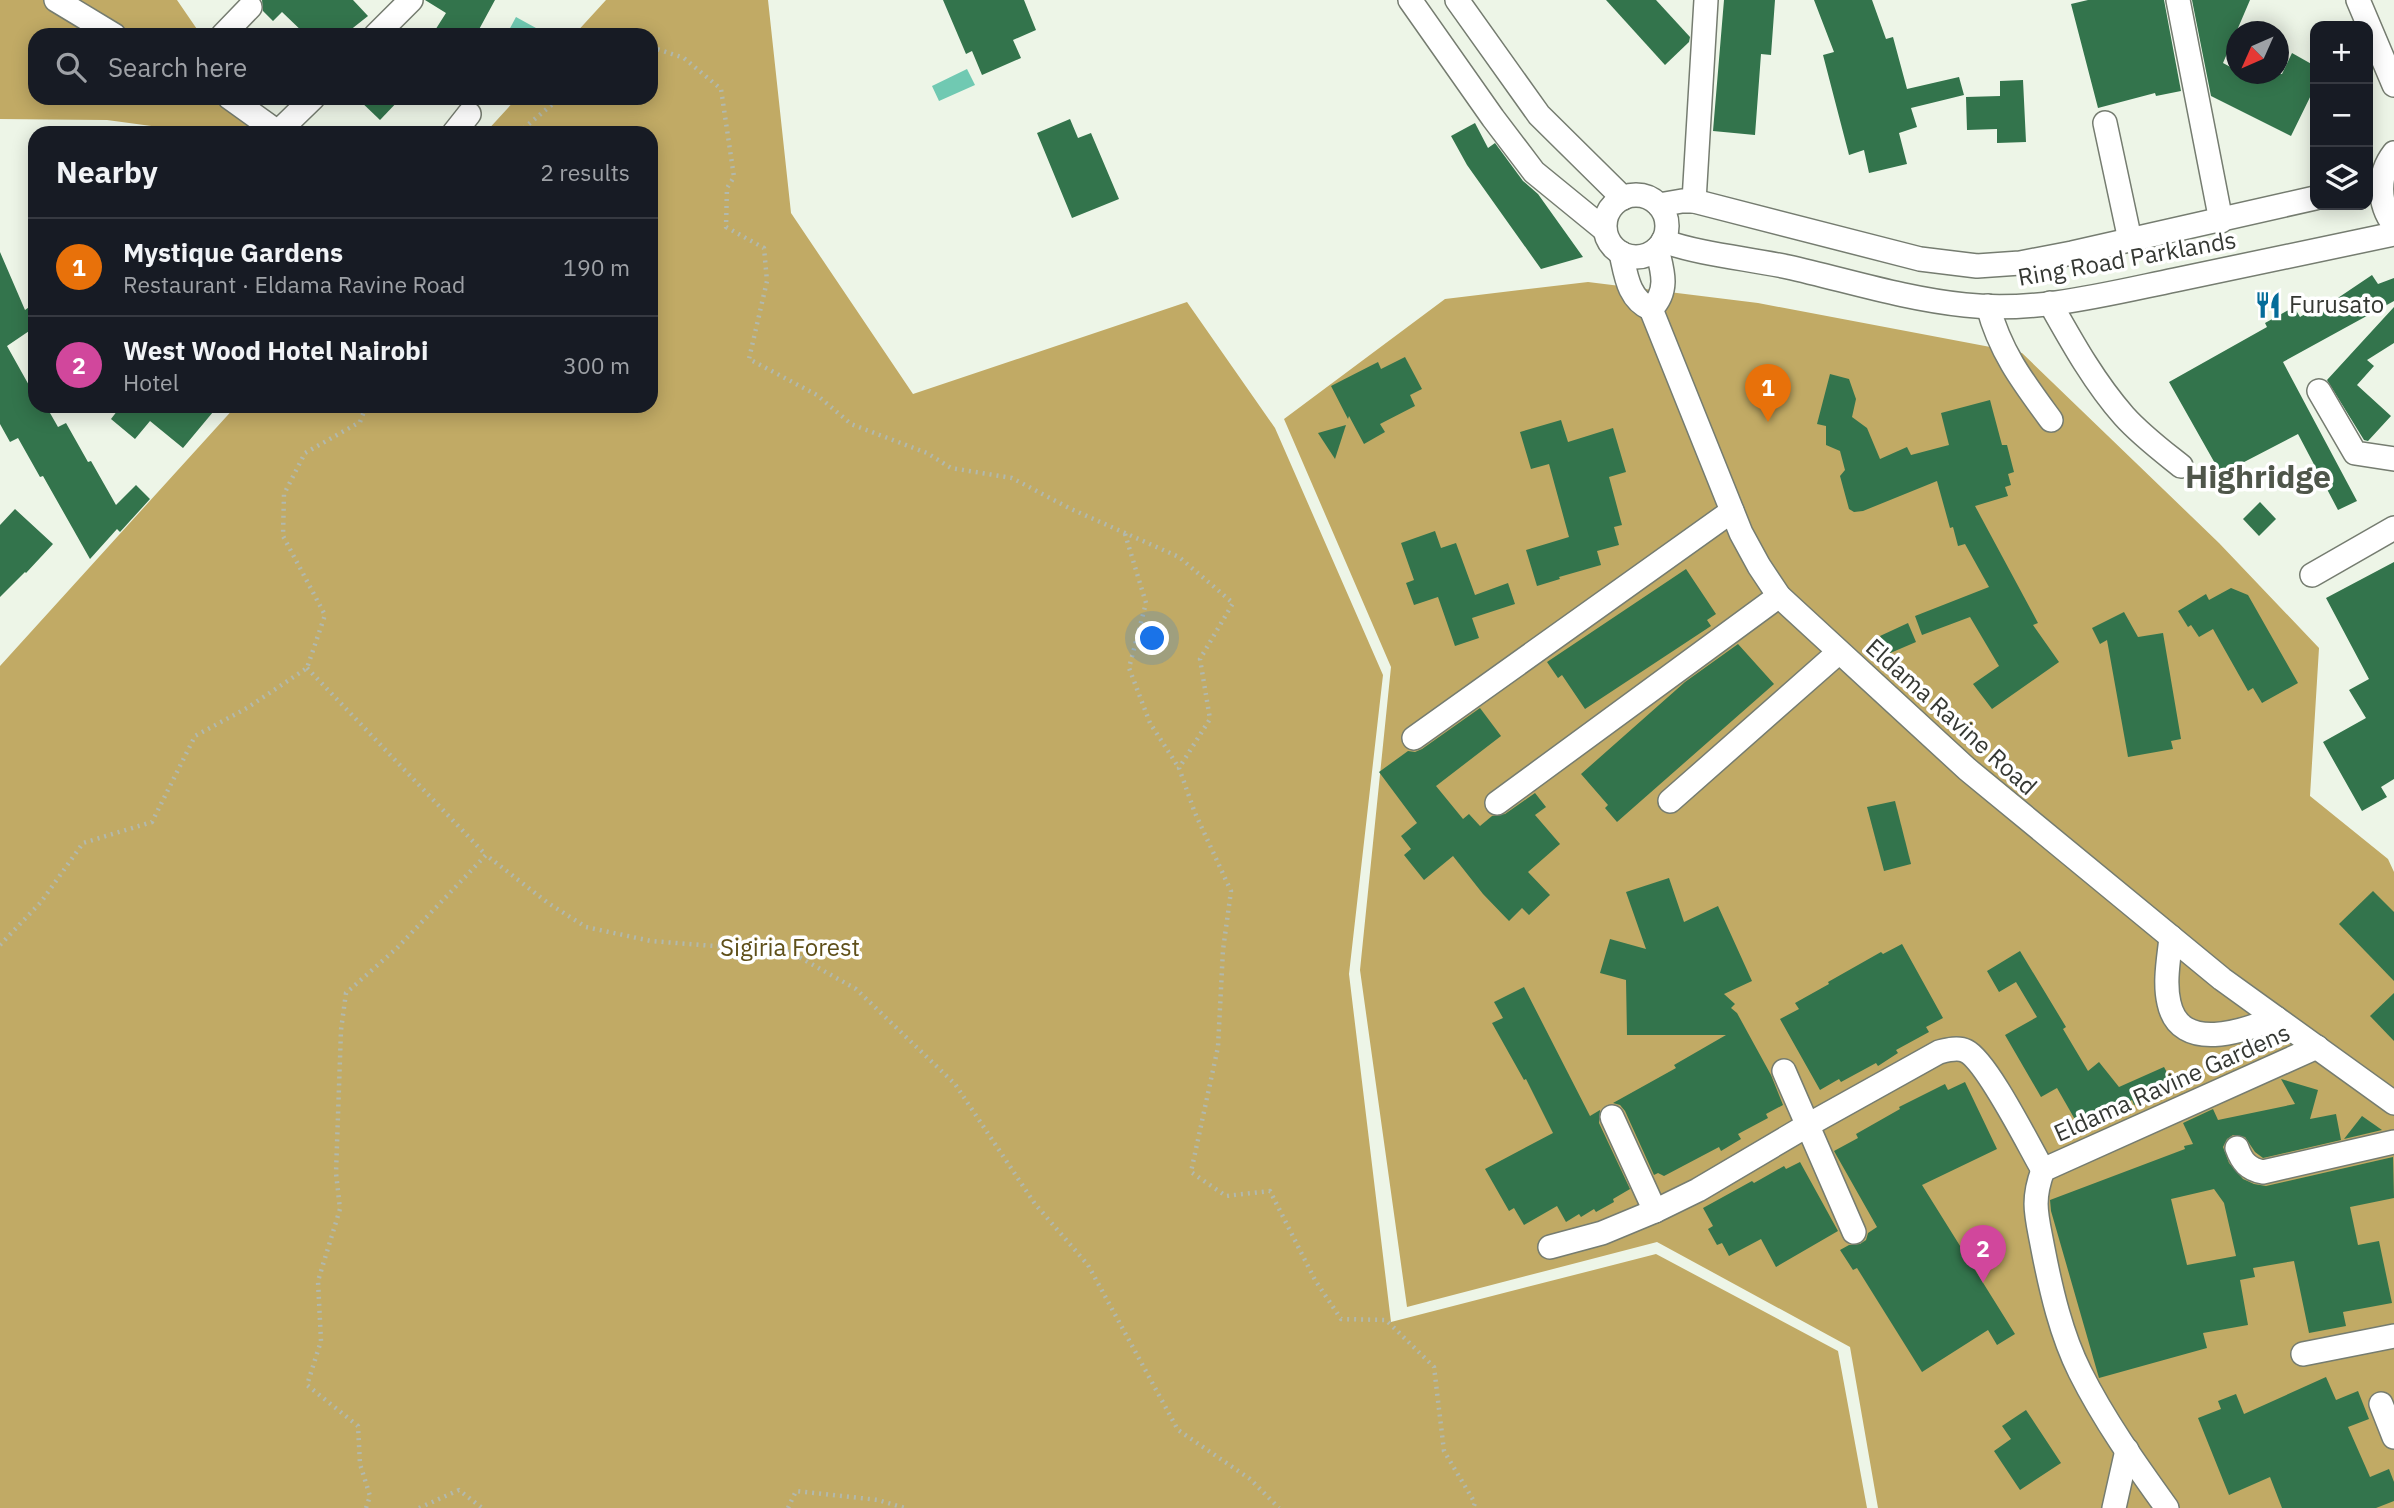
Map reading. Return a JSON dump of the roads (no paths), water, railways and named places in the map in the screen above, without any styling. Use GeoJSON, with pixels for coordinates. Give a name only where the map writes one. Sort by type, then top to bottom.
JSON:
{"type":"FeatureCollection","features":[{"type":"Feature","properties":{"kind":"street"},"geometry":{"type":"LineString","coordinates":[[56,0],[102,28]]}},
{"type":"Feature","properties":{"kind":"street"},"geometry":{"type":"LineString","coordinates":[[383,28],[411,0]]}},
{"type":"Feature","properties":{"kind":"street"},"geometry":{"type":"LineString","coordinates":[[1410,0],[1534,172],[1605,230],[1614,247],[1621,253],[1640,257],[1660,245]]}},
{"type":"Feature","properties":{"kind":"street"},"geometry":{"type":"LineString","coordinates":[[1457,0],[1539,115],[1623,198]]}},
{"type":"Feature","properties":{"kind":"street"},"geometry":{"type":"LineString","coordinates":[[1693,201],[1706,0]]}},
{"type":"Feature","properties":{"kind":"street"},"geometry":{"type":"LineString","coordinates":[[2178,0],[2221,220]]}},
{"type":"Feature","properties":{"kind":"street"},"geometry":{"type":"LineString","coordinates":[[2358,0],[2394,85]]}},
{"type":"Feature","properties":{"kind":"street"},"geometry":{"type":"LineString","coordinates":[[230,28],[250,7]]}},
{"type":"Feature","properties":{"kind":"street"},"geometry":{"type":"LineString","coordinates":[[240,105],[269,126]]}},
{"type":"Feature","properties":{"kind":"street"},"geometry":{"type":"LineString","coordinates":[[286,126],[306,105]]}},
{"type":"Feature","properties":{"kind":"street"},"geometry":{"type":"LineString","coordinates":[[460,126],[469,114]]}},
{"type":"Feature","properties":{"kind":"street"},"geometry":{"type":"LineString","coordinates":[[2105,123],[2130,240]]}},
{"type":"Feature","properties":{"kind":"street"},"geometry":{"type":"LineString","coordinates":[[2394,153],[2375,181],[2388,217],[2394,225]]}},
{"type":"Feature","properties":{"kind":"street"},"geometry":{"type":"LineString","coordinates":[[1605,230],[1609,211],[1623,198],[1642,196],[1659,205],[1667,222],[1660,245],[1664,285],[1651,309]]}},
{"type":"Feature","properties":{"kind":"street","name":"Ring Road Parklands"},"geometry":{"type":"LineString","coordinates":[[1659,205],[1693,201],[1920,259],[1977,266],[2020,263],[2310,199]]}},
{"type":"Feature","properties":{"kind":"street","name":"Ring Road Parklands"},"geometry":{"type":"LineString","coordinates":[[1660,245],[1752,259],[1923,299],[1965,306],[1989,306],[2050,303],[2106,294],[2394,234]]}},
{"type":"Feature","properties":{"kind":"street","name":"Eldama Ravine Road"},"geometry":{"type":"LineString","coordinates":[[1621,253],[1631,291],[1642,305],[1651,309],[1732,511],[1759,566],[1779,596],[1967,769],[2222,979],[2394,1103]]}},
{"type":"Feature","properties":{"kind":"street"},"geometry":{"type":"LineString","coordinates":[[2050,303],[2087,366],[2123,415],[2151,443],[2181,466]]}},
{"type":"Feature","properties":{"kind":"street"},"geometry":{"type":"LineString","coordinates":[[1989,306],[1995,332],[2011,364],[2051,419]]}},
{"type":"Feature","properties":{"kind":"street"},"geometry":{"type":"LineString","coordinates":[[2319,391],[2355,453],[2394,459]]}},
{"type":"Feature","properties":{"kind":"street"},"geometry":{"type":"LineString","coordinates":[[1414,737],[1732,511]]}},
{"type":"Feature","properties":{"kind":"street"},"geometry":{"type":"LineString","coordinates":[[2312,575],[2394,528]]}},
{"type":"Feature","properties":{"kind":"street"},"geometry":{"type":"LineString","coordinates":[[1497,803],[1779,596]]}},
{"type":"Feature","properties":{"kind":"street"},"geometry":{"type":"LineString","coordinates":[[1670,802],[1839,652]]}},
{"type":"Feature","properties":{"kind":"street"},"geometry":{"type":"LineString","coordinates":[[2171,937],[2169,1004],[2175,1018],[2185,1028],[2198,1035],[2210,1035],[2253,1027],[2276,1018]]}},
{"type":"Feature","properties":{"kind":"street","name":"Eldama Ravine Gardens"},"geometry":{"type":"LineString","coordinates":[[2167,1508],[2127,1450],[2080,1372],[2066,1337],[2046,1264],[2034,1203],[2043,1170],[2317,1047]]}},
{"type":"Feature","properties":{"kind":"street"},"geometry":{"type":"LineString","coordinates":[[1550,1247],[1602,1233],[1698,1190],[1808,1125],[1939,1052],[1951,1049],[1965,1051],[1983,1067],[2043,1170]]}},
{"type":"Feature","properties":{"kind":"street"},"geometry":{"type":"LineString","coordinates":[[1784,1071],[1854,1232]]}},
{"type":"Feature","properties":{"kind":"street"},"geometry":{"type":"LineString","coordinates":[[1612,1117],[1655,1211]]}},
{"type":"Feature","properties":{"kind":"street"},"geometry":{"type":"LineString","coordinates":[[2236,1148],[2242,1160],[2252,1170],[2263,1172],[2394,1142]]}},
{"type":"Feature","properties":{"kind":"street"},"geometry":{"type":"LineString","coordinates":[[2303,1354],[2394,1336]]}},
{"type":"Feature","properties":{"kind":"street"},"geometry":{"type":"LineString","coordinates":[[2381,1404],[2394,1437]]}},
{"type":"Feature","properties":{"kind":"street"},"geometry":{"type":"LineString","coordinates":[[2114,1508],[2127,1450]]}},
{"type":"Feature","properties":{"kind":"water"},"geometry":{"type":"Polygon","coordinates":[[[516,17],[536,28],[510,28],[516,17]]]}},
{"type":"Feature","properties":{"kind":"water"},"geometry":{"type":"Polygon","coordinates":[[[967,69],[975,85],[939,101],[932,86],[967,69]]]}},
{"type":"Feature","properties":{"kind":"place","name":"Furusato"},"geometry":{"type":"Point","coordinates":[2268,305]}},
{"type":"Feature","properties":{"kind":"place","name":"Mystique Gardens"},"geometry":{"type":"Point","coordinates":[1768,422]}},
{"type":"Feature","properties":{"kind":"place","name":"West Wood Hotel Nairobi"},"geometry":{"type":"Point","coordinates":[1983,1283]}},
{"type":"Feature","properties":{"kind":"district","name":"Highridge"},"geometry":{"type":"Point","coordinates":[2258,477]}},
{"type":"Feature","properties":{"kind":"park label","name":"Sigiria Forest"},"geometry":{"type":"Point","coordinates":[790,948]}}]}
